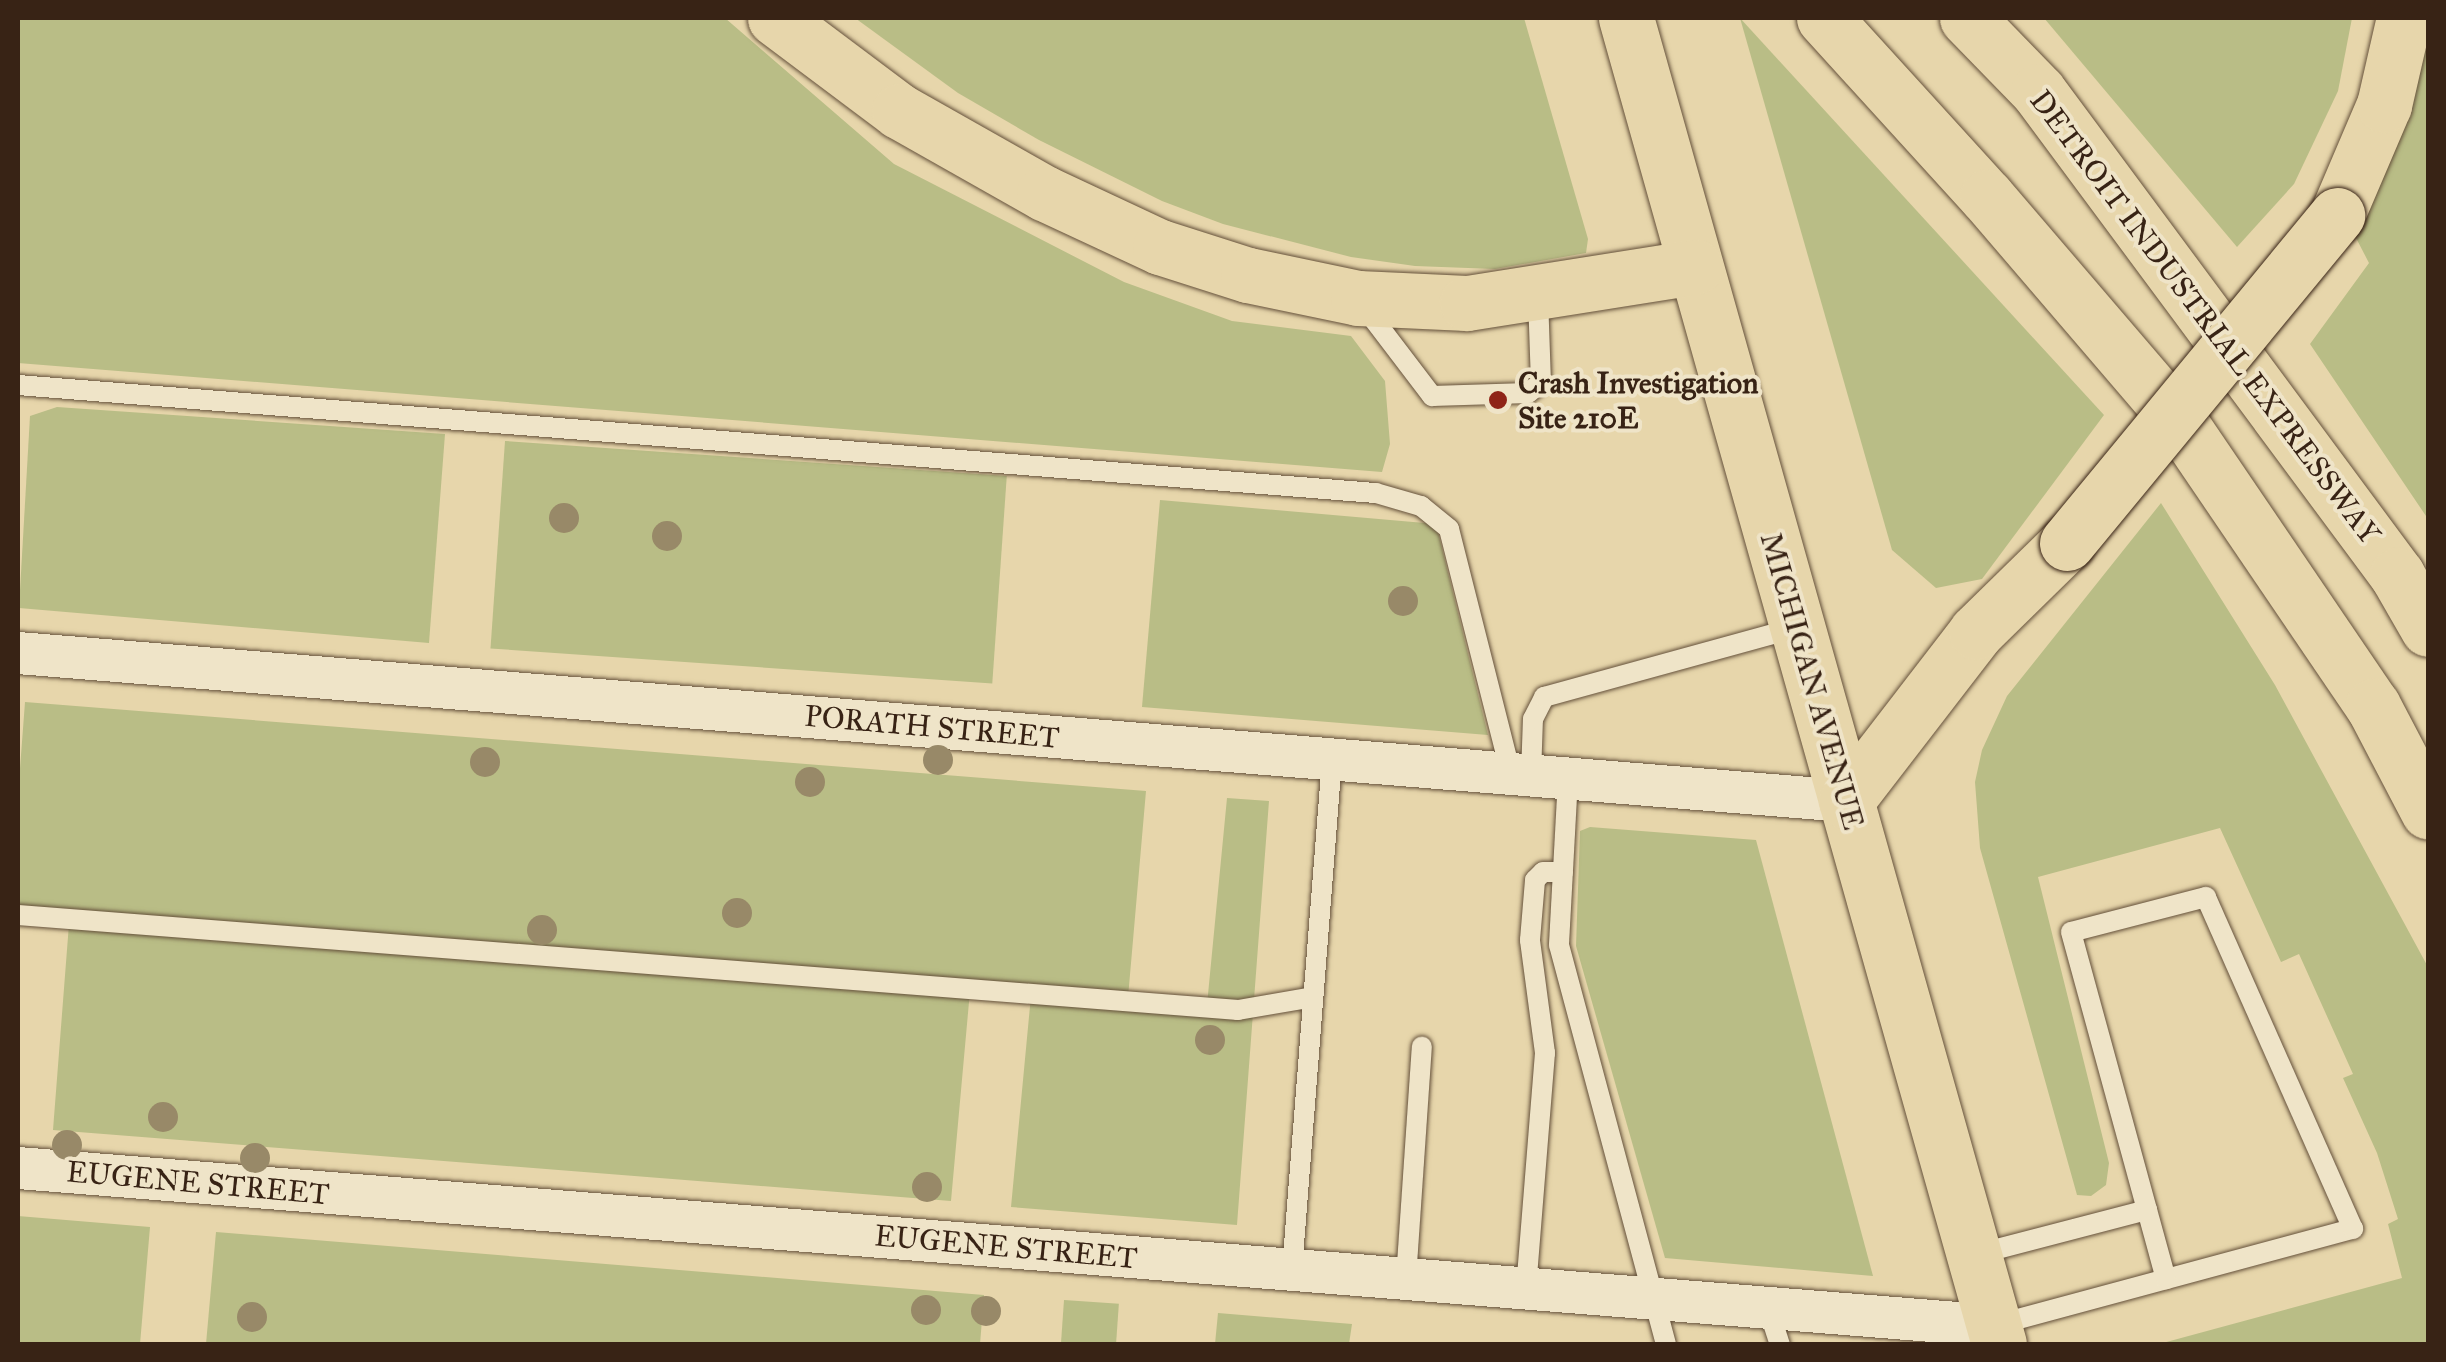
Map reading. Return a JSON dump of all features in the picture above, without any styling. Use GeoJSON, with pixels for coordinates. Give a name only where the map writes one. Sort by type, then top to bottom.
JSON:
{"type":"FeatureCollection","features":[{"type":"Feature","properties":{"kind":"main road"},"geometry":{"type":"LineString","coordinates":[[775,18],[899,111],[1044,193],[1160,247],[1248,276],[1358,298],[1466,302],[1695,268]]}},
{"type":"Feature","properties":{"kind":"main road","name":"MICHIGAN AVENUE"},"geometry":{"type":"LineString","coordinates":[[1626,18],[1996,1335]]}},
{"type":"Feature","properties":{"kind":"main road"},"geometry":{"type":"LineString","coordinates":[[1824,18],[1987,197],[2179,420],[2373,706],[2428,811]]}},
{"type":"Feature","properties":{"kind":"main road","name":"DETROIT INDUSTRIAL EXPRESSWAY"},"geometry":{"type":"LineString","coordinates":[[1968,18],[2038,90],[2397,575],[2428,628]]}},
{"type":"Feature","properties":{"kind":"main road"},"geometry":{"type":"LineString","coordinates":[[1846,800],[1976,632],[2067,543],[2337,214],[2384,105],[2404,18]]}},
{"type":"Feature","properties":{"kind":"street","name":"PORATH STREET"},"geometry":{"type":"LineString","coordinates":[[18,653],[1846,800]]}},
{"type":"Feature","properties":{"kind":"street","name":"EUGENE STREET"},"geometry":{"type":"LineString","coordinates":[[18,1168],[1654,1299],[1774,1326],[1996,1335]]}},
{"type":"Feature","properties":{"kind":"lane"},"geometry":{"type":"LineString","coordinates":[[1358,298],[1424,390],[1440,396],[1536,390],[1542,373],[1538,293]]}},
{"type":"Feature","properties":{"kind":"lane"},"geometry":{"type":"LineString","coordinates":[[18,385],[1376,492],[1421,506],[1449,528],[1537,776],[1563,872],[1559,945],[1666,1344]]}},
{"type":"Feature","properties":{"kind":"lane"},"geometry":{"type":"LineString","coordinates":[[1537,776],[1533,719],[1544,697],[1797,628]]}},
{"type":"Feature","properties":{"kind":"lane"},"geometry":{"type":"LineString","coordinates":[[1292,1270],[1332,759]]}},
{"type":"Feature","properties":{"kind":"lane"},"geometry":{"type":"LineString","coordinates":[[1526,1288],[1545,1053],[1530,940],[1536,880],[1543,872],[1563,872]]}},
{"type":"Feature","properties":{"kind":"lane"},"geometry":{"type":"LineString","coordinates":[[1996,1335],[2166,1279],[2352,1229],[2206,897],[2070,932],[2166,1279]]}},
{"type":"Feature","properties":{"kind":"lane"},"geometry":{"type":"LineString","coordinates":[[18,915],[1238,1010],[1313,997]]}},
{"type":"Feature","properties":{"kind":"lane"},"geometry":{"type":"LineString","coordinates":[[1406,1279],[1422,1047]]}},
{"type":"Feature","properties":{"kind":"lane"},"geometry":{"type":"LineString","coordinates":[[1974,1255],[2147,1210]]}},
{"type":"Feature","properties":{"kind":"green space"},"geometry":{"type":"Polygon","coordinates":[[[18,18],[725,18],[894,164],[1124,282],[1232,321],[1351,336],[1385,381],[1390,444],[1382,472],[18,363],[18,18]]]}},
{"type":"Feature","properties":{"kind":"green space"},"geometry":{"type":"Polygon","coordinates":[[[855,18],[1524,18],[1588,239],[1586,253],[1495,269],[1415,266],[1351,257],[1223,224],[1162,201],[1039,140],[958,93],[855,18]]]}},
{"type":"Feature","properties":{"kind":"green space"},"geometry":{"type":"Polygon","coordinates":[[[1740,18],[2104,415],[1982,579],[1936,588],[1892,550],[1740,18]]]}},
{"type":"Feature","properties":{"kind":"green space"},"geometry":{"type":"Polygon","coordinates":[[[2044,18],[2352,18],[2338,91],[2294,184],[2237,247],[2044,18]]]}},
{"type":"Feature","properties":{"kind":"green space"},"geometry":{"type":"Polygon","coordinates":[[[2428,18],[2428,519],[2310,344],[2369,263],[2355,236],[2408,113],[2428,18]]]}},
{"type":"Feature","properties":{"kind":"green space"},"geometry":{"type":"Polygon","coordinates":[[[57,407],[445,434],[429,643],[19,608],[30,416],[57,407]]]}},
{"type":"Feature","properties":{"kind":"green space"},"geometry":{"type":"Polygon","coordinates":[[[505,441],[1007,476],[992,684],[490,648],[505,441]]]}},
{"type":"Feature","properties":{"kind":"green space"},"geometry":{"type":"Polygon","coordinates":[[[1160,500],[1436,524],[1488,735],[1142,707],[1160,500]]]}},
{"type":"Feature","properties":{"kind":"green space"},"geometry":{"type":"Polygon","coordinates":[[[2161,503],[2275,685],[2428,967],[2428,1344],[2159,1344],[2402,1278],[2388,1224],[2398,1219],[2377,1153],[2343,1078],[2353,1074],[2299,954],[2281,962],[2220,828],[2038,877],[2109,1163],[2106,1185],[2091,1196],[2077,1195],[1980,848],[1975,782],[1982,750],[2007,696],[2161,503]]]}},
{"type":"Feature","properties":{"kind":"green space"},"geometry":{"type":"Polygon","coordinates":[[[25,702],[1146,791],[1127,1009],[1206,1015],[1227,798],[1269,801],[1237,1225],[1011,1207],[1032,985],[971,980],[951,1201],[53,1130],[70,911],[18,905],[18,795],[25,702]]]}},
{"type":"Feature","properties":{"kind":"green space"},"geometry":{"type":"Polygon","coordinates":[[[1590,827],[1756,840],[1873,1276],[1665,1258],[1576,946],[1580,831],[1590,827]]]}},
{"type":"Feature","properties":{"kind":"green space"},"geometry":{"type":"Polygon","coordinates":[[[18,1216],[150,1227],[140,1344],[18,1344],[18,1216]]]}},
{"type":"Feature","properties":{"kind":"green space"},"geometry":{"type":"Polygon","coordinates":[[[216,1232],[984,1295],[980,1344],[206,1344],[216,1232]]]}},
{"type":"Feature","properties":{"kind":"green space"},"geometry":{"type":"Polygon","coordinates":[[[1064,1300],[1119,1304],[1116,1344],[1061,1344],[1064,1300]]]}},
{"type":"Feature","properties":{"kind":"green space"},"geometry":{"type":"Polygon","coordinates":[[[1218,1313],[1352,1324],[1349,1344],[1215,1344],[1218,1313]]]}},
{"type":"Feature","properties":{"kind":"place","name":"Crash Investigation Site 210E"},"geometry":{"type":"Point","coordinates":[1498,400]}}]}
